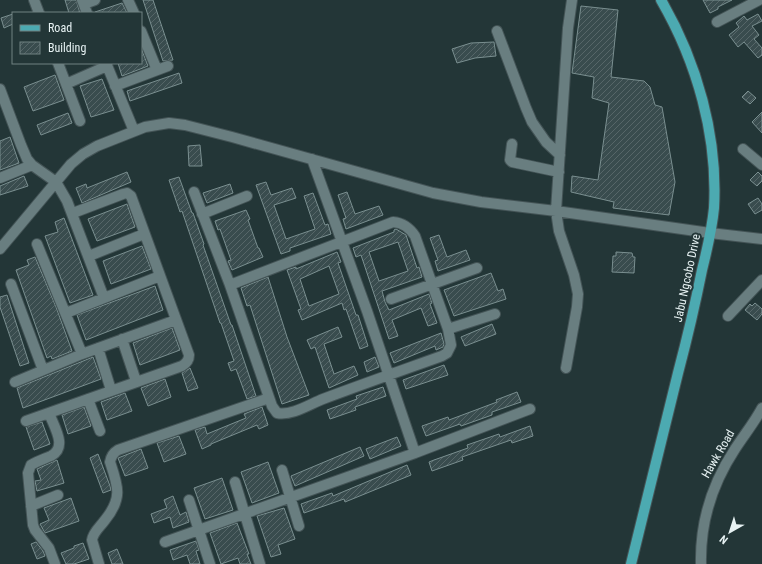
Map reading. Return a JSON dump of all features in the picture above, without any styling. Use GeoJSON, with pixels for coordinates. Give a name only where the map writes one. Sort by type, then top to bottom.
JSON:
{"type":"FeatureCollection","features":[{"type":"Feature","properties":{"kind":"main road","name":"Jabu Ngcobo Drive"},"geometry":{"type":"LineString","coordinates":[[631,564],[690,325],[714,208],[712,146],[701,93],[692,64],[681,37],[661,0]]}},
{"type":"Feature","properties":{"kind":"street"},"geometry":{"type":"LineString","coordinates":[[34,0],[39,12]]}},
{"type":"Feature","properties":{"kind":"street"},"geometry":{"type":"LineString","coordinates":[[84,6],[95,0]]}},
{"type":"Feature","properties":{"kind":"street"},"geometry":{"type":"LineString","coordinates":[[128,0],[134,12]]}},
{"type":"Feature","properties":{"kind":"street"},"geometry":{"type":"LineString","coordinates":[[566,368],[578,294],[574,275],[559,231],[556,211],[568,28],[572,0]]}},
{"type":"Feature","properties":{"kind":"street"},"geometry":{"type":"LineString","coordinates":[[717,22],[759,0]]}},
{"type":"Feature","properties":{"kind":"street"},"geometry":{"type":"LineString","coordinates":[[497,31],[532,122],[546,142],[560,155]]}},
{"type":"Feature","properties":{"kind":"street"},"geometry":{"type":"LineString","coordinates":[[142,32],[157,70]]}},
{"type":"Feature","properties":{"kind":"street"},"geometry":{"type":"LineString","coordinates":[[58,64],[80,121]]}},
{"type":"Feature","properties":{"kind":"street"},"geometry":{"type":"LineString","coordinates":[[66,84],[107,65],[134,132]]}},
{"type":"Feature","properties":{"kind":"street"},"geometry":{"type":"LineString","coordinates":[[115,86],[168,66]]}},
{"type":"Feature","properties":{"kind":"street"},"geometry":{"type":"LineString","coordinates":[[0,89],[27,159],[32,165],[56,182],[73,213],[104,298]]}},
{"type":"Feature","properties":{"kind":"street"},"geometry":{"type":"LineString","coordinates":[[0,249],[71,164],[82,154],[97,146],[156,124],[170,123],[185,125],[232,137],[433,193],[481,202],[710,233],[762,238]]}},
{"type":"Feature","properties":{"kind":"street"},"geometry":{"type":"LineString","coordinates":[[512,144],[510,160],[512,162],[559,172]]}},
{"type":"Feature","properties":{"kind":"street"},"geometry":{"type":"LineString","coordinates":[[743,149],[762,165]]}},
{"type":"Feature","properties":{"kind":"street"},"geometry":{"type":"LineString","coordinates":[[312,159],[342,241],[415,453]]}},
{"type":"Feature","properties":{"kind":"street"},"geometry":{"type":"LineString","coordinates":[[0,178],[32,165]]}},
{"type":"Feature","properties":{"kind":"street"},"geometry":{"type":"LineString","coordinates":[[194,192],[230,284],[269,398],[274,411],[277,413],[281,414],[293,411],[322,399],[442,356],[447,353],[451,345],[448,329],[415,236],[410,229],[399,223],[393,222],[230,284]]}},
{"type":"Feature","properties":{"kind":"street"},"geometry":{"type":"LineString","coordinates":[[26,421],[182,366],[188,362],[189,359],[189,355],[144,234],[133,199],[127,193],[73,213]]}},
{"type":"Feature","properties":{"kind":"street"},"geometry":{"type":"LineString","coordinates":[[202,214],[247,196]]}},
{"type":"Feature","properties":{"kind":"street"},"geometry":{"type":"LineString","coordinates":[[89,256],[144,234]]}},
{"type":"Feature","properties":{"kind":"street"},"geometry":{"type":"LineString","coordinates":[[37,244],[82,354]]}},
{"type":"Feature","properties":{"kind":"street"},"geometry":{"type":"LineString","coordinates":[[392,299],[477,268]]}},
{"type":"Feature","properties":{"kind":"street"},"geometry":{"type":"LineString","coordinates":[[66,314],[160,276]]}},
{"type":"Feature","properties":{"kind":"street"},"geometry":{"type":"LineString","coordinates":[[728,316],[762,280]]}},
{"type":"Feature","properties":{"kind":"street"},"geometry":{"type":"LineString","coordinates":[[11,284],[43,370]]}},
{"type":"Feature","properties":{"kind":"street"},"geometry":{"type":"LineString","coordinates":[[448,329],[495,314]]}},
{"type":"Feature","properties":{"kind":"street"},"geometry":{"type":"LineString","coordinates":[[15,382],[82,354],[176,320]]}},
{"type":"Feature","properties":{"kind":"street"},"geometry":{"type":"LineString","coordinates":[[122,339],[136,381]]}},
{"type":"Feature","properties":{"kind":"street"},"geometry":{"type":"LineString","coordinates":[[98,348],[111,390]]}},
{"type":"Feature","properties":{"kind":"street"},"geometry":{"type":"LineString","coordinates":[[99,564],[92,540],[95,532],[110,513],[116,500],[118,486],[110,462],[115,452],[269,398]]}},
{"type":"Feature","properties":{"kind":"street"},"geometry":{"type":"LineString","coordinates":[[88,399],[100,431]]}},
{"type":"Feature","properties":{"kind":"street","name":"Hawk Road"},"geometry":{"type":"LineString","coordinates":[[701,564],[702,530],[714,486],[727,461],[762,408]]}},
{"type":"Feature","properties":{"kind":"street"},"geometry":{"type":"LineString","coordinates":[[165,542],[415,453],[530,409]]}},
{"type":"Feature","properties":{"kind":"street"},"geometry":{"type":"LineString","coordinates":[[49,414],[60,446],[55,453],[31,465],[28,473],[33,525],[38,535],[47,544],[55,564]]}},
{"type":"Feature","properties":{"kind":"street"},"geometry":{"type":"LineString","coordinates":[[282,470],[299,526]]}},
{"type":"Feature","properties":{"kind":"street"},"geometry":{"type":"LineString","coordinates":[[235,482],[260,564]]}},
{"type":"Feature","properties":{"kind":"street"},"geometry":{"type":"LineString","coordinates":[[31,506],[58,495]]}},
{"type":"Feature","properties":{"kind":"street"},"geometry":{"type":"LineString","coordinates":[[189,500],[210,564]]}},
{"type":"Feature","properties":{"kind":"building"},"geometry":{"type":"Polygon","coordinates":[[[65,0],[76,0],[80,12],[69,12],[65,0]]]}},
{"type":"Feature","properties":{"kind":"building"},"geometry":{"type":"Polygon","coordinates":[[[143,0],[153,0],[173,60],[163,61],[143,0]]]}},
{"type":"Feature","properties":{"kind":"building"},"geometry":{"type":"Polygon","coordinates":[[[703,0],[732,0],[710,13],[703,0]]]}},
{"type":"Feature","properties":{"kind":"building"},"geometry":{"type":"Polygon","coordinates":[[[122,3],[126,12],[95,12],[122,3]]]}},
{"type":"Feature","properties":{"kind":"building"},"geometry":{"type":"Polygon","coordinates":[[[581,6],[618,10],[611,77],[644,81],[650,87],[655,105],[662,107],[675,182],[669,215],[613,208],[614,202],[571,192],[572,176],[598,180],[609,103],[592,98],[594,77],[572,73],[581,6]]]}},
{"type":"Feature","properties":{"kind":"building"},"geometry":{"type":"Polygon","coordinates":[[[12,14],[12,24],[4,28],[1,18],[12,14]]]}},
{"type":"Feature","properties":{"kind":"building"},"geometry":{"type":"Polygon","coordinates":[[[758,14],[762,21],[752,26],[759,35],[754,39],[762,48],[762,55],[758,58],[744,42],[738,47],[729,35],[739,27],[736,23],[744,16],[747,20],[758,14]]]}},
{"type":"Feature","properties":{"kind":"building"},"geometry":{"type":"Polygon","coordinates":[[[494,42],[496,56],[475,58],[457,63],[452,49],[471,43],[494,42]]]}},
{"type":"Feature","properties":{"kind":"building"},"geometry":{"type":"Polygon","coordinates":[[[142,51],[148,66],[122,76],[118,64],[142,64],[142,51]]]}},
{"type":"Feature","properties":{"kind":"building"},"geometry":{"type":"Polygon","coordinates":[[[179,73],[182,83],[130,101],[127,91],[179,73]]]}},
{"type":"Feature","properties":{"kind":"building"},"geometry":{"type":"Polygon","coordinates":[[[55,75],[64,100],[33,111],[24,87],[55,75]]]}},
{"type":"Feature","properties":{"kind":"building"},"geometry":{"type":"Polygon","coordinates":[[[102,79],[114,110],[91,117],[80,86],[102,79]]]}},
{"type":"Feature","properties":{"kind":"building"},"geometry":{"type":"Polygon","coordinates":[[[748,91],[756,98],[750,104],[742,97],[748,91]]]}},
{"type":"Feature","properties":{"kind":"building"},"geometry":{"type":"Polygon","coordinates":[[[762,112],[762,133],[752,122],[762,112]]]}},
{"type":"Feature","properties":{"kind":"building"},"geometry":{"type":"Polygon","coordinates":[[[68,113],[72,123],[41,135],[37,125],[68,113]]]}},
{"type":"Feature","properties":{"kind":"building"},"geometry":{"type":"Polygon","coordinates":[[[10,137],[19,163],[0,170],[0,141],[10,137]]]}},
{"type":"Feature","properties":{"kind":"building"},"geometry":{"type":"Polygon","coordinates":[[[200,145],[202,166],[189,166],[188,146],[200,145]]]}},
{"type":"Feature","properties":{"kind":"building"},"geometry":{"type":"Polygon","coordinates":[[[127,172],[131,182],[82,203],[76,188],[86,184],[87,188],[127,172]]]}},
{"type":"Feature","properties":{"kind":"building"},"geometry":{"type":"Polygon","coordinates":[[[758,172],[762,176],[762,181],[757,186],[750,180],[758,172]]]}},
{"type":"Feature","properties":{"kind":"building"},"geometry":{"type":"Polygon","coordinates":[[[24,176],[28,186],[0,195],[0,186],[24,176]]]}},
{"type":"Feature","properties":{"kind":"building"},"geometry":{"type":"Polygon","coordinates":[[[179,177],[204,244],[203,245],[256,396],[247,399],[236,369],[231,371],[228,363],[234,361],[182,211],[180,212],[169,180],[179,177]]]}},
{"type":"Feature","properties":{"kind":"building"},"geometry":{"type":"Polygon","coordinates":[[[266,182],[271,195],[292,188],[296,198],[274,205],[286,239],[315,229],[304,196],[313,193],[325,225],[328,224],[331,234],[290,248],[290,251],[281,254],[256,185],[266,182]]]}},
{"type":"Feature","properties":{"kind":"building"},"geometry":{"type":"Polygon","coordinates":[[[230,184],[233,193],[207,203],[203,193],[230,184]]]}},
{"type":"Feature","properties":{"kind":"building"},"geometry":{"type":"Polygon","coordinates":[[[347,192],[355,214],[379,206],[383,215],[346,229],[343,219],[346,218],[338,195],[347,192]]]}},
{"type":"Feature","properties":{"kind":"building"},"geometry":{"type":"Polygon","coordinates":[[[758,198],[762,204],[762,210],[755,214],[748,204],[758,198]]]}},
{"type":"Feature","properties":{"kind":"building"},"geometry":{"type":"Polygon","coordinates":[[[127,204],[135,227],[97,241],[88,219],[127,204]]]}},
{"type":"Feature","properties":{"kind":"building"},"geometry":{"type":"Polygon","coordinates":[[[246,210],[258,248],[263,257],[232,270],[228,261],[231,260],[220,229],[218,230],[215,221],[246,210]]]}},
{"type":"Feature","properties":{"kind":"building"},"geometry":{"type":"Polygon","coordinates":[[[64,218],[93,295],[70,303],[45,236],[58,232],[55,222],[64,218]]]}},
{"type":"Feature","properties":{"kind":"building"},"geometry":{"type":"Polygon","coordinates":[[[396,229],[406,235],[417,268],[419,267],[422,277],[382,291],[385,302],[389,310],[429,294],[432,303],[430,304],[437,323],[428,326],[421,308],[392,320],[398,336],[389,339],[361,255],[356,257],[353,248],[394,232],[396,229]],[[398,242],[369,252],[379,281],[408,271],[398,242]]]}},
{"type":"Feature","properties":{"kind":"building"},"geometry":{"type":"Polygon","coordinates":[[[439,235],[447,257],[466,250],[470,260],[438,271],[435,261],[438,260],[430,238],[439,235]]]}},
{"type":"Feature","properties":{"kind":"building"},"geometry":{"type":"Polygon","coordinates":[[[142,246],[151,269],[111,284],[103,261],[142,246]]]}},
{"type":"Feature","properties":{"kind":"building"},"geometry":{"type":"Polygon","coordinates":[[[337,252],[341,262],[338,263],[368,346],[360,349],[346,309],[344,310],[342,303],[302,320],[298,310],[301,309],[287,270],[296,267],[296,269],[337,252]],[[329,266],[300,279],[309,306],[339,294],[329,266]]]}},
{"type":"Feature","properties":{"kind":"building"},"geometry":{"type":"Polygon","coordinates":[[[616,252],[632,253],[633,257],[635,257],[634,273],[612,272],[613,256],[616,256],[616,252]]]}},
{"type":"Feature","properties":{"kind":"building"},"geometry":{"type":"Polygon","coordinates":[[[35,257],[56,307],[72,351],[52,359],[51,356],[47,358],[16,270],[29,265],[27,260],[35,257]]]}},
{"type":"Feature","properties":{"kind":"building"},"geometry":{"type":"Polygon","coordinates":[[[491,273],[498,291],[503,289],[506,299],[454,316],[444,290],[491,273]]]}},
{"type":"Feature","properties":{"kind":"building"},"geometry":{"type":"Polygon","coordinates":[[[268,277],[287,337],[309,395],[282,404],[250,305],[247,306],[241,288],[268,277]]]}},
{"type":"Feature","properties":{"kind":"building"},"geometry":{"type":"Polygon","coordinates":[[[155,286],[163,310],[86,340],[77,315],[155,286]]]}},
{"type":"Feature","properties":{"kind":"building"},"geometry":{"type":"Polygon","coordinates":[[[7,295],[29,363],[20,366],[0,307],[0,297],[7,295]]]}},
{"type":"Feature","properties":{"kind":"building"},"geometry":{"type":"Polygon","coordinates":[[[755,303],[762,309],[762,314],[757,320],[745,310],[750,304],[752,306],[755,303]]]}},
{"type":"Feature","properties":{"kind":"building"},"geometry":{"type":"Polygon","coordinates":[[[492,324],[496,334],[465,346],[461,337],[492,324]]]}},
{"type":"Feature","properties":{"kind":"building"},"geometry":{"type":"Polygon","coordinates":[[[338,327],[342,337],[324,344],[334,374],[354,366],[358,375],[329,388],[315,347],[311,349],[307,340],[338,327]]]}},
{"type":"Feature","properties":{"kind":"building"},"geometry":{"type":"Polygon","coordinates":[[[172,328],[180,350],[140,365],[133,343],[172,328]]]}},
{"type":"Feature","properties":{"kind":"building"},"geometry":{"type":"Polygon","coordinates":[[[441,333],[444,344],[443,347],[436,350],[435,346],[394,363],[390,353],[441,333]]]}},
{"type":"Feature","properties":{"kind":"building"},"geometry":{"type":"Polygon","coordinates":[[[93,357],[101,379],[23,408],[17,388],[93,357]]]}},
{"type":"Feature","properties":{"kind":"building"},"geometry":{"type":"Polygon","coordinates":[[[375,357],[379,367],[367,372],[364,362],[375,357]]]}},
{"type":"Feature","properties":{"kind":"building"},"geometry":{"type":"Polygon","coordinates":[[[444,365],[448,375],[406,389],[403,380],[444,365]]]}},
{"type":"Feature","properties":{"kind":"building"},"geometry":{"type":"Polygon","coordinates":[[[190,368],[198,388],[188,391],[182,373],[190,368]]]}},
{"type":"Feature","properties":{"kind":"building"},"geometry":{"type":"Polygon","coordinates":[[[165,379],[171,397],[148,406],[141,388],[165,379]]]}},
{"type":"Feature","properties":{"kind":"building"},"geometry":{"type":"Polygon","coordinates":[[[383,387],[386,396],[355,407],[356,410],[330,419],[327,410],[357,399],[356,396],[383,387]]]}},
{"type":"Feature","properties":{"kind":"building"},"geometry":{"type":"Polygon","coordinates":[[[517,392],[521,402],[492,412],[492,415],[426,436],[422,426],[448,417],[449,420],[497,402],[496,400],[517,392]]]}},
{"type":"Feature","properties":{"kind":"building"},"geometry":{"type":"Polygon","coordinates":[[[125,393],[132,411],[107,420],[101,402],[125,393]]]}},
{"type":"Feature","properties":{"kind":"building"},"geometry":{"type":"Polygon","coordinates":[[[84,407],[91,426],[68,434],[62,415],[84,407]]]}},
{"type":"Feature","properties":{"kind":"building"},"geometry":{"type":"Polygon","coordinates":[[[262,407],[268,425],[259,429],[257,425],[202,449],[195,430],[205,427],[207,434],[246,418],[244,414],[262,407]]]}},
{"type":"Feature","properties":{"kind":"building"},"geometry":{"type":"Polygon","coordinates":[[[42,422],[50,444],[34,450],[26,427],[42,422]]]}},
{"type":"Feature","properties":{"kind":"building"},"geometry":{"type":"Polygon","coordinates":[[[530,426],[533,436],[512,443],[511,440],[462,457],[463,460],[432,471],[429,462],[468,448],[467,445],[499,434],[500,437],[530,426]]]}},
{"type":"Feature","properties":{"kind":"building"},"geometry":{"type":"Polygon","coordinates":[[[179,436],[186,454],[164,462],[157,443],[179,436]]]}},
{"type":"Feature","properties":{"kind":"building"},"geometry":{"type":"Polygon","coordinates":[[[397,437],[401,446],[370,459],[366,449],[397,437]]]}},
{"type":"Feature","properties":{"kind":"building"},"geometry":{"type":"Polygon","coordinates":[[[360,447],[364,456],[295,486],[291,476],[360,447]]]}},
{"type":"Feature","properties":{"kind":"building"},"geometry":{"type":"Polygon","coordinates":[[[141,449],[148,468],[125,476],[118,458],[141,449]]]}},
{"type":"Feature","properties":{"kind":"building"},"geometry":{"type":"Polygon","coordinates":[[[98,454],[111,490],[103,493],[90,458],[98,454]]]}},
{"type":"Feature","properties":{"kind":"building"},"geometry":{"type":"Polygon","coordinates":[[[57,460],[64,483],[37,491],[35,481],[41,480],[37,469],[57,460]]]}},
{"type":"Feature","properties":{"kind":"building"},"geometry":{"type":"Polygon","coordinates":[[[268,462],[279,493],[252,503],[241,472],[268,462]]]}},
{"type":"Feature","properties":{"kind":"building"},"geometry":{"type":"Polygon","coordinates":[[[407,465],[411,475],[345,502],[344,499],[304,513],[301,504],[332,493],[333,496],[407,465]]]}},
{"type":"Feature","properties":{"kind":"building"},"geometry":{"type":"Polygon","coordinates":[[[222,478],[233,510],[205,519],[194,488],[222,478]]]}},
{"type":"Feature","properties":{"kind":"building"},"geometry":{"type":"Polygon","coordinates":[[[173,496],[180,515],[186,512],[189,522],[173,528],[170,517],[154,523],[151,514],[167,508],[164,500],[173,496]]]}},
{"type":"Feature","properties":{"kind":"building"},"geometry":{"type":"Polygon","coordinates":[[[71,498],[79,521],[45,533],[40,524],[49,520],[44,508],[71,498]]]}},
{"type":"Feature","properties":{"kind":"building"},"geometry":{"type":"Polygon","coordinates":[[[284,508],[295,539],[278,545],[281,554],[271,557],[257,516],[284,508]]]}},
{"type":"Feature","properties":{"kind":"building"},"geometry":{"type":"Polygon","coordinates":[[[237,523],[249,554],[247,554],[251,564],[240,564],[238,558],[221,564],[210,533],[237,523]]]}},
{"type":"Feature","properties":{"kind":"building"},"geometry":{"type":"Polygon","coordinates":[[[196,541],[199,550],[196,551],[200,564],[190,564],[187,555],[173,560],[170,550],[196,541]]]}},
{"type":"Feature","properties":{"kind":"building"},"geometry":{"type":"Polygon","coordinates":[[[36,542],[45,556],[37,559],[31,544],[36,542]]]}},
{"type":"Feature","properties":{"kind":"building"},"geometry":{"type":"Polygon","coordinates":[[[83,543],[89,559],[74,564],[66,564],[61,553],[83,543]]]}},
{"type":"Feature","properties":{"kind":"building"},"geometry":{"type":"Polygon","coordinates":[[[117,549],[123,564],[112,564],[108,553],[117,549]]]}}]}
